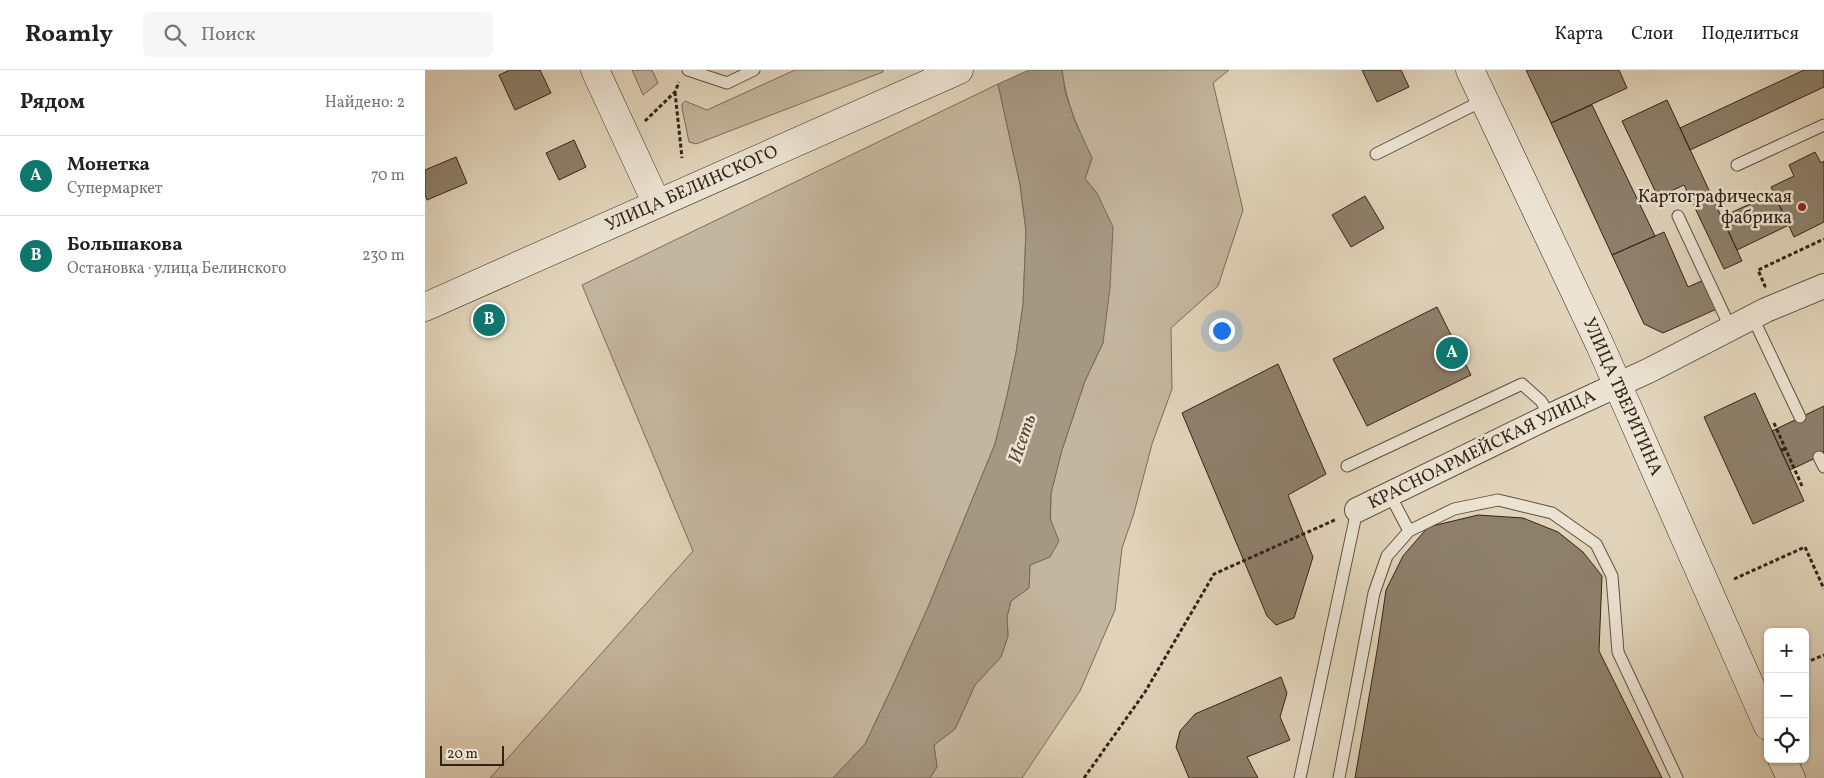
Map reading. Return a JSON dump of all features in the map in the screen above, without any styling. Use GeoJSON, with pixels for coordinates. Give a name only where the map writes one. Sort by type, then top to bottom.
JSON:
{"type":"FeatureCollection","features":[{"type":"Feature","properties":{"kind":"street"},"geometry":{"type":"LineString","coordinates":[[595,70],[657,204]]}},
{"type":"Feature","properties":{"kind":"street","name":"УЛИЦА БЕЛИНСКОГО"},"geometry":{"type":"LineString","coordinates":[[425,307],[959,70]]}},
{"type":"Feature","properties":{"kind":"street","name":"УЛИЦА ТВЕРИТИНА"},"geometry":{"type":"LineString","coordinates":[[1470,70],[1600,345],[1764,718]]}},
{"type":"Feature","properties":{"kind":"street","name":"КРАСНОАРМЕЙСКАЯ УЛИЦА"},"geometry":{"type":"LineString","coordinates":[[1357,510],[1550,416],[1650,370],[1752,316],[1824,286]]}},
{"type":"Feature","properties":{"kind":"street"},"geometry":{"type":"LineString","coordinates":[[1785,763],[1791,778]]}},
{"type":"Feature","properties":{"kind":"lane"},"geometry":{"type":"LineString","coordinates":[[688,70],[727,83],[754,70]]}},
{"type":"Feature","properties":{"kind":"lane"},"geometry":{"type":"LineString","coordinates":[[1376,154],[1484,100]]}},
{"type":"Feature","properties":{"kind":"lane"},"geometry":{"type":"LineString","coordinates":[[1737,165],[1824,124]]}},
{"type":"Feature","properties":{"kind":"lane"},"geometry":{"type":"LineString","coordinates":[[1678,216],[1730,328]]}},
{"type":"Feature","properties":{"kind":"lane"},"geometry":{"type":"LineString","coordinates":[[1752,316],[1800,417]]}},
{"type":"Feature","properties":{"kind":"lane"},"geometry":{"type":"LineString","coordinates":[[1347,466],[1522,384],[1541,401],[1550,416]]}},
{"type":"Feature","properties":{"kind":"lane"},"geometry":{"type":"LineString","coordinates":[[1390,495],[1409,531]]}},
{"type":"Feature","properties":{"kind":"lane"},"geometry":{"type":"LineString","coordinates":[[1339,778],[1374,593],[1387,556],[1409,531],[1454,509],[1498,500],[1552,513],[1595,544],[1612,576],[1618,652],[1677,778]]}},
{"type":"Feature","properties":{"kind":"lane"},"geometry":{"type":"LineString","coordinates":[[1300,778],[1357,510]]}},
{"type":"Feature","properties":{"kind":"path"},"geometry":{"type":"LineString","coordinates":[[645,121],[675,92],[681,158]]}},
{"type":"Feature","properties":{"kind":"path"},"geometry":{"type":"LineString","coordinates":[[1765,286],[1758,270],[1824,239]]}},
{"type":"Feature","properties":{"kind":"path"},"geometry":{"type":"LineString","coordinates":[[1774,423],[1802,486]]}},
{"type":"Feature","properties":{"kind":"path"},"geometry":{"type":"LineString","coordinates":[[1781,450],[1786,449]]}},
{"type":"Feature","properties":{"kind":"path"},"geometry":{"type":"LineString","coordinates":[[1084,778],[1145,692],[1214,574],[1357,510]]}},
{"type":"Feature","properties":{"kind":"path"},"geometry":{"type":"LineString","coordinates":[[1734,579],[1805,547],[1824,589]]}},
{"type":"Feature","properties":{"kind":"path"},"geometry":{"type":"LineString","coordinates":[[1809,661],[1824,655]]}},
{"type":"Feature","properties":{"kind":"shaded area"},"geometry":{"type":"Polygon","coordinates":[[[632,70],[652,70],[658,83],[643,95],[632,70]]]}},
{"type":"Feature","properties":{"kind":"shaded area"},"geometry":{"type":"Polygon","coordinates":[[[795,70],[883,70],[883,72],[696,144],[689,142],[682,108],[682,104],[685,101],[707,110],[795,70]]]}},
{"type":"Feature","properties":{"kind":"shaded area"},"geometry":{"type":"Polygon","coordinates":[[[1062,70],[1229,70],[1213,83],[1243,210],[1218,286],[1171,328],[1172,389],[1152,444],[1134,513],[1122,548],[1115,610],[1080,691],[1022,778],[930,778],[937,767],[934,745],[955,729],[975,685],[1001,657],[1008,636],[1007,617],[1011,601],[1029,588],[1030,565],[1050,557],[1051,493],[1062,450],[1085,381],[1103,343],[1097,193],[1085,179],[1092,158],[1073,115],[1066,93],[1062,70]]]}},
{"type":"Feature","properties":{"kind":"shaded area"},"geometry":{"type":"Polygon","coordinates":[[[998,84],[1020,184],[1026,231],[1023,305],[1016,353],[995,444],[929,605],[865,744],[833,778],[490,778],[693,551],[582,285],[998,84]]]}},
{"type":"Feature","properties":{"kind":"water","name":"Исеть"},"geometry":{"type":"Polygon","coordinates":[[[1029,70],[1062,70],[1065,91],[1074,119],[1092,158],[1085,179],[1097,193],[1113,227],[1110,288],[1103,343],[1085,381],[1062,450],[1051,493],[1050,518],[1059,541],[1050,557],[1030,565],[1029,588],[1011,601],[1007,617],[1008,636],[1001,657],[975,685],[955,729],[934,745],[937,767],[930,778],[833,778],[865,744],[929,605],[995,444],[1016,353],[1023,305],[1026,231],[1020,184],[998,84],[1029,70]]]}},
{"type":"Feature","properties":{"kind":"building"},"geometry":{"type":"Polygon","coordinates":[[[510,70],[540,70],[551,93],[515,110],[499,75],[510,70]]]}},
{"type":"Feature","properties":{"kind":"building"},"geometry":{"type":"Polygon","coordinates":[[[1362,70],[1401,70],[1409,87],[1377,102],[1362,70]]]}},
{"type":"Feature","properties":{"kind":"building"},"geometry":{"type":"Polygon","coordinates":[[[1526,70],[1619,70],[1627,88],[1551,123],[1526,70]]]}},
{"type":"Feature","properties":{"kind":"building"},"geometry":{"type":"Polygon","coordinates":[[[1804,70],[1824,70],[1824,87],[1690,150],[1680,128],[1804,70]]]}},
{"type":"Feature","properties":{"kind":"building"},"geometry":{"type":"Polygon","coordinates":[[[1667,100],[1742,261],[1724,269],[1684,185],[1658,197],[1622,121],[1667,100]]]}},
{"type":"Feature","properties":{"kind":"building"},"geometry":{"type":"Polygon","coordinates":[[[1592,105],[1655,236],[1612,255],[1551,123],[1592,105]]]}},
{"type":"Feature","properties":{"kind":"building"},"geometry":{"type":"Polygon","coordinates":[[[574,140],[586,167],[559,180],[546,153],[574,140]]]}},
{"type":"Feature","properties":{"kind":"building","name":"Картографическая фабрика"},"geometry":{"type":"Polygon","coordinates":[[[1815,152],[1821,163],[1824,161],[1824,222],[1794,237],[1771,187],[1794,176],[1789,165],[1815,152]]]}},
{"type":"Feature","properties":{"kind":"building"},"geometry":{"type":"Polygon","coordinates":[[[456,157],[467,183],[427,200],[425,195],[425,170],[456,157]]]}},
{"type":"Feature","properties":{"kind":"building"},"geometry":{"type":"Polygon","coordinates":[[[1773,193],[1789,225],[1737,250],[1722,217],[1773,193]]]}},
{"type":"Feature","properties":{"kind":"building"},"geometry":{"type":"Polygon","coordinates":[[[1365,196],[1384,228],[1351,247],[1332,215],[1365,196]]]}},
{"type":"Feature","properties":{"kind":"building"},"geometry":{"type":"Polygon","coordinates":[[[1664,232],[1688,287],[1706,279],[1719,308],[1663,333],[1644,324],[1612,255],[1664,232]]]}},
{"type":"Feature","properties":{"kind":"building"},"geometry":{"type":"Polygon","coordinates":[[[1437,307],[1471,375],[1367,426],[1333,359],[1437,307]]]}},
{"type":"Feature","properties":{"kind":"building"},"geometry":{"type":"Polygon","coordinates":[[[1278,364],[1326,474],[1288,495],[1313,557],[1294,618],[1276,625],[1267,616],[1182,413],[1278,364]]]}},
{"type":"Feature","properties":{"kind":"building"},"geometry":{"type":"Polygon","coordinates":[[[1755,393],[1804,501],[1753,524],[1704,417],[1755,393]]]}},
{"type":"Feature","properties":{"kind":"building"},"geometry":{"type":"Polygon","coordinates":[[[1824,406],[1824,454],[1790,470],[1772,431],[1824,406]]]}},
{"type":"Feature","properties":{"kind":"building"},"geometry":{"type":"Polygon","coordinates":[[[1478,515],[1523,518],[1558,532],[1583,552],[1602,576],[1599,651],[1662,778],[1355,778],[1386,590],[1403,556],[1428,527],[1478,515]]]}},
{"type":"Feature","properties":{"kind":"building"},"geometry":{"type":"Polygon","coordinates":[[[1281,677],[1287,693],[1280,717],[1290,740],[1247,757],[1258,778],[1189,778],[1176,747],[1180,731],[1195,714],[1281,677]]]}},
{"type":"Feature","properties":{"kind":"place","name":"Картографическая фабрика"},"geometry":{"type":"Point","coordinates":[1802,207]}},
{"type":"Feature","properties":{"kind":"place","name":"Большакова"},"geometry":{"type":"Point","coordinates":[489,320]}},
{"type":"Feature","properties":{"kind":"place","name":"Монетка"},"geometry":{"type":"Point","coordinates":[1452,353]}}]}
